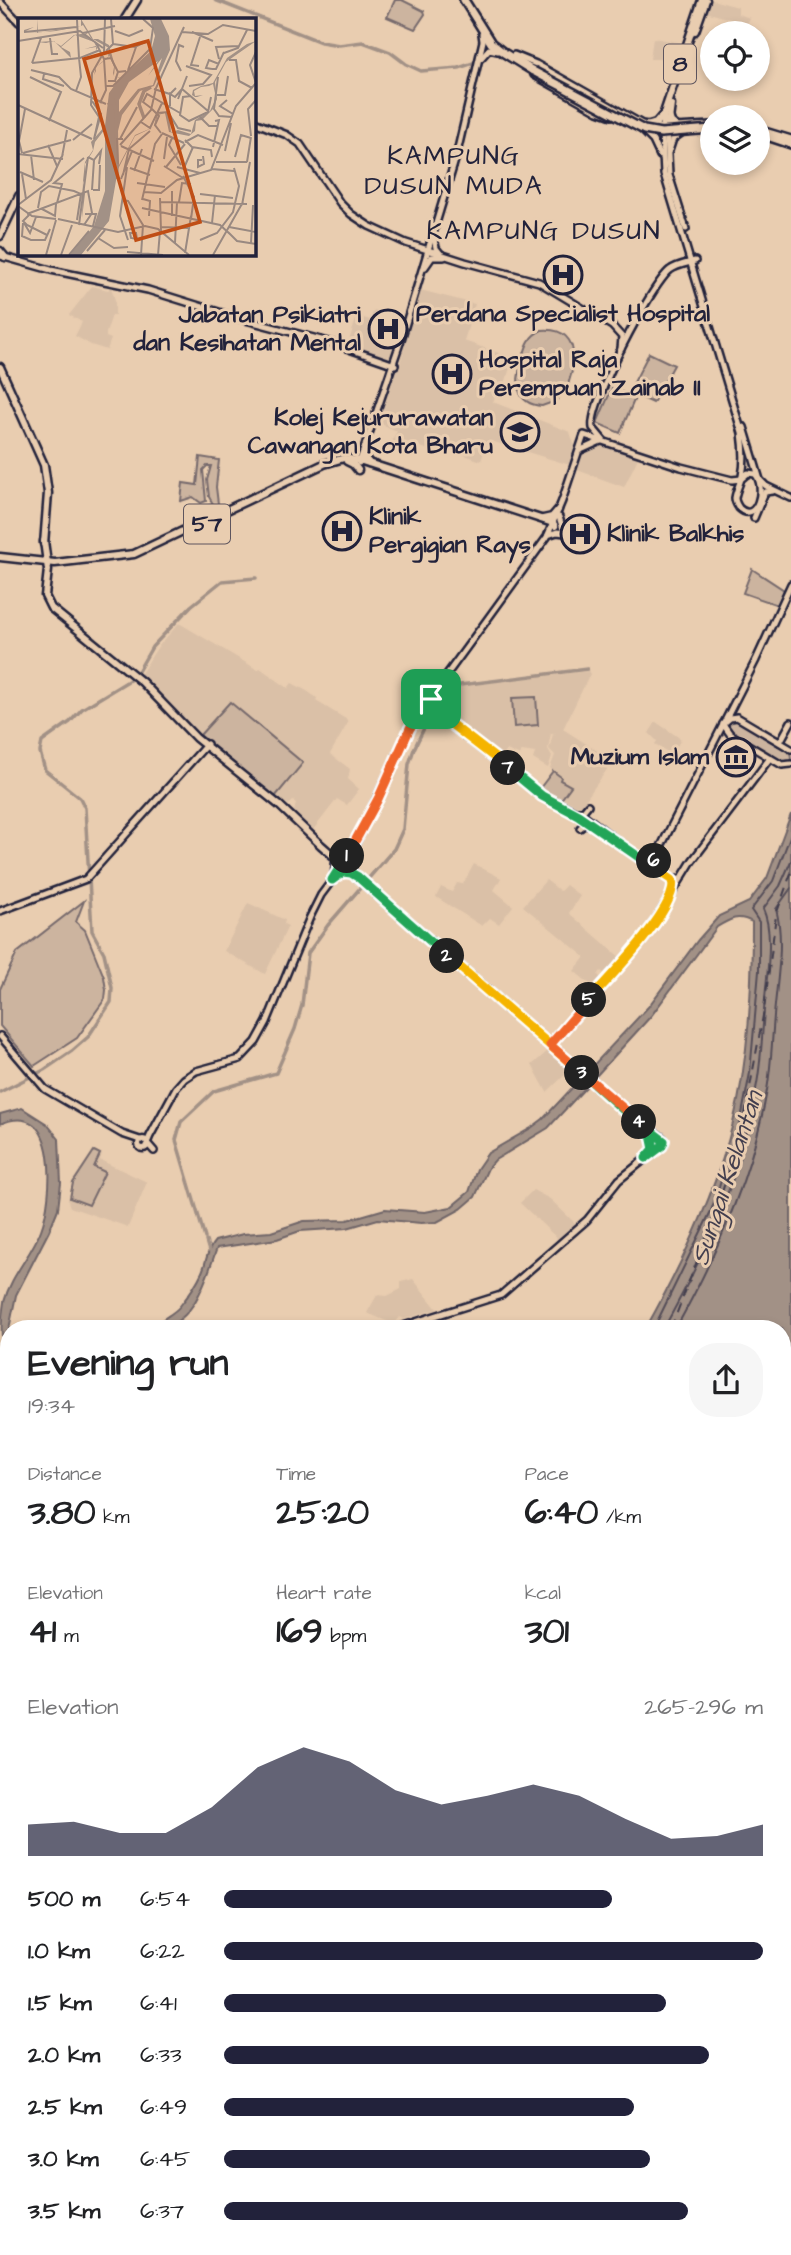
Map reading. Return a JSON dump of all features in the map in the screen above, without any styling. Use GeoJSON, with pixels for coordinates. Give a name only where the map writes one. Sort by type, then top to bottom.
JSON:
{"type":"FeatureCollection","features":[{"type":"Feature","properties":{"kind":"highway"},"geometry":{"type":"LineString","coordinates":[[466,0],[489,41],[534,69],[643,126],[661,130],[700,128]]}},
{"type":"Feature","properties":{"kind":"highway"},"geometry":{"type":"LineString","coordinates":[[466,0],[493,39],[508,54]]}},
{"type":"Feature","properties":{"kind":"highway"},"geometry":{"type":"LineString","coordinates":[[770,136],[791,142]]}},
{"type":"Feature","properties":{"kind":"main road"},"geometry":{"type":"LineString","coordinates":[[126,18],[137,0]]}},
{"type":"Feature","properties":{"kind":"main road","name":"8"},"geometry":{"type":"LineString","coordinates":[[664,131],[666,112],[704,0]]}},
{"type":"Feature","properties":{"kind":"main road"},"geometry":{"type":"LineString","coordinates":[[0,2],[18,21]]}},
{"type":"Feature","properties":{"kind":"main road"},"geometry":{"type":"LineString","coordinates":[[361,462],[394,364],[461,140],[484,39],[479,26]]}},
{"type":"Feature","properties":{"kind":"main road"},"geometry":{"type":"LineString","coordinates":[[474,85],[484,52],[491,49],[536,64],[644,128],[665,160]]}},
{"type":"Feature","properties":{"kind":"main road"},"geometry":{"type":"LineString","coordinates":[[508,54],[544,81],[604,113],[644,128],[664,131],[700,128]]}},
{"type":"Feature","properties":{"kind":"main road"},"geometry":{"type":"LineString","coordinates":[[604,103],[612,111],[604,113]]}},
{"type":"Feature","properties":{"kind":"main road"},"geometry":{"type":"LineString","coordinates":[[644,128],[656,123],[666,112],[671,122],[680,130]]}},
{"type":"Feature","properties":{"kind":"main road"},"geometry":{"type":"LineString","coordinates":[[256,122],[287,135],[306,150],[345,209],[378,231],[398,243],[547,285],[612,326],[622,337],[621,349]]}},
{"type":"Feature","properties":{"kind":"main road"},"geometry":{"type":"LineString","coordinates":[[665,160],[671,141],[680,130]]}},
{"type":"Feature","properties":{"kind":"main road"},"geometry":{"type":"LineString","coordinates":[[664,131],[665,160],[693,261],[742,433],[744,463],[736,502],[739,508],[753,510],[759,503],[760,480],[693,261]]}},
{"type":"Feature","properties":{"kind":"main road"},"geometry":{"type":"LineString","coordinates":[[0,236],[18,198]]}},
{"type":"Feature","properties":{"kind":"main road"},"geometry":{"type":"LineString","coordinates":[[0,243],[5,226]]}},
{"type":"Feature","properties":{"kind":"main road"},"geometry":{"type":"LineString","coordinates":[[413,246],[425,244],[433,236]]}},
{"type":"Feature","properties":{"kind":"main road"},"geometry":{"type":"LineString","coordinates":[[433,236],[436,248],[443,255]]}},
{"type":"Feature","properties":{"kind":"main road"},"geometry":{"type":"LineString","coordinates":[[413,246],[422,256],[424,267]]}},
{"type":"Feature","properties":{"kind":"main road"},"geometry":{"type":"LineString","coordinates":[[361,462],[424,267],[432,257],[443,255]]}},
{"type":"Feature","properties":{"kind":"main road"},"geometry":{"type":"LineString","coordinates":[[2,257],[148,290],[394,364]]}},
{"type":"Feature","properties":{"kind":"main road"},"geometry":{"type":"LineString","coordinates":[[603,440],[593,428],[593,411],[621,349],[669,268],[693,261]]}},
{"type":"Feature","properties":{"kind":"main road"},"geometry":{"type":"LineString","coordinates":[[612,326],[626,330],[635,323]]}},
{"type":"Feature","properties":{"kind":"main road"},"geometry":{"type":"LineString","coordinates":[[383,360],[392,359],[397,354]]}},
{"type":"Feature","properties":{"kind":"main road"},"geometry":{"type":"LineString","coordinates":[[383,360],[389,366],[390,375]]}},
{"type":"Feature","properties":{"kind":"main road"},"geometry":{"type":"LineString","coordinates":[[0,367],[44,465],[48,493],[44,541],[45,599],[51,608],[142,682],[188,729],[279,805],[358,878],[631,1116],[650,1134],[656,1144]]}},
{"type":"Feature","properties":{"kind":"main road"},"geometry":{"type":"LineString","coordinates":[[547,536],[557,531],[564,532],[559,513],[583,436],[587,434],[681,467],[732,480],[741,479],[750,473],[755,474],[771,488],[791,498]]}},
{"type":"Feature","properties":{"kind":"main road"},"geometry":{"type":"LineString","coordinates":[[340,862],[350,853],[410,728],[554,525],[585,439],[593,437]]}},
{"type":"Feature","properties":{"kind":"main road"},"geometry":{"type":"LineString","coordinates":[[581,450],[603,440]]}},
{"type":"Feature","properties":{"kind":"main road"},"geometry":{"type":"LineString","coordinates":[[753,457],[764,482],[771,488]]}},
{"type":"Feature","properties":{"kind":"main road","name":"57"},"geometry":{"type":"LineString","coordinates":[[0,558],[59,564],[139,556],[313,472],[348,460],[554,525]]}},
{"type":"Feature","properties":{"kind":"main road"},"geometry":{"type":"LineString","coordinates":[[361,462],[366,460],[372,466]]}},
{"type":"Feature","properties":{"kind":"main road","name":"57"},"geometry":{"type":"LineString","coordinates":[[372,466],[554,525]]}},
{"type":"Feature","properties":{"kind":"main road"},"geometry":{"type":"LineString","coordinates":[[754,518],[765,492],[779,493]]}},
{"type":"Feature","properties":{"kind":"main road"},"geometry":{"type":"LineString","coordinates":[[542,519],[559,513]]}},
{"type":"Feature","properties":{"kind":"main road"},"geometry":{"type":"LineString","coordinates":[[45,550],[50,560],[59,564],[46,578]]}},
{"type":"Feature","properties":{"kind":"main road"},"geometry":{"type":"LineString","coordinates":[[45,550],[41,559],[34,563],[40,567],[46,578]]}},
{"type":"Feature","properties":{"kind":"main road"},"geometry":{"type":"LineString","coordinates":[[646,862],[651,863],[654,860],[790,587]]}},
{"type":"Feature","properties":{"kind":"main road"},"geometry":{"type":"LineString","coordinates":[[424,707],[438,687]]}},
{"type":"Feature","properties":{"kind":"main road"},"geometry":{"type":"LineString","coordinates":[[431,699],[436,714]]}},
{"type":"Feature","properties":{"kind":"main road"},"geometry":{"type":"LineString","coordinates":[[424,707],[548,800],[577,813],[585,823],[672,880],[680,879]]}},
{"type":"Feature","properties":{"kind":"main road"},"geometry":{"type":"LineString","coordinates":[[730,709],[737,718],[791,749]]}},
{"type":"Feature","properties":{"kind":"main road"},"geometry":{"type":"LineString","coordinates":[[723,723],[730,718],[737,718]]}},
{"type":"Feature","properties":{"kind":"main road"},"geometry":{"type":"LineString","coordinates":[[780,742],[791,722]]}},
{"type":"Feature","properties":{"kind":"main road"},"geometry":{"type":"LineString","coordinates":[[723,723],[728,732],[770,758],[785,765],[791,764]]}},
{"type":"Feature","properties":{"kind":"main road"},"geometry":{"type":"LineString","coordinates":[[0,911],[86,879],[208,746]]}},
{"type":"Feature","properties":{"kind":"main road"},"geometry":{"type":"LineString","coordinates":[[550,1045],[643,939],[680,879],[770,758]]}},
{"type":"Feature","properties":{"kind":"main road"},"geometry":{"type":"LineString","coordinates":[[577,813],[588,808],[585,823]]}},
{"type":"Feature","properties":{"kind":"main road"},"geometry":{"type":"LineString","coordinates":[[0,1035],[48,1091],[143,1144],[184,1079],[197,1071],[240,1059],[256,1042],[267,1022],[309,918],[335,876],[340,862],[350,853]]}},
{"type":"Feature","properties":{"kind":"main road"},"geometry":{"type":"LineString","coordinates":[[350,853],[350,863],[358,878]]}},
{"type":"Feature","properties":{"kind":"main road"},"geometry":{"type":"LineString","coordinates":[[654,860],[657,870]]}},
{"type":"Feature","properties":{"kind":"main road"},"geometry":{"type":"LineString","coordinates":[[335,876],[343,872],[358,878]]}},
{"type":"Feature","properties":{"kind":"main road"},"geometry":{"type":"LineString","coordinates":[[672,880],[673,891]]}},
{"type":"Feature","properties":{"kind":"main road"},"geometry":{"type":"LineString","coordinates":[[464,983],[469,978],[474,979]]}},
{"type":"Feature","properties":{"kind":"main road"},"geometry":{"type":"LineString","coordinates":[[422,1320],[501,1295],[587,1220],[616,1184],[646,1158],[656,1144],[664,1142],[631,1116]]}},
{"type":"Feature","properties":{"kind":"shaded area"},"geometry":{"type":"Polygon","coordinates":[[[395,0],[402,0],[424,11],[425,14],[415,29],[387,17],[395,0]]]}},
{"type":"Feature","properties":{"kind":"shaded area"},"geometry":{"type":"Polygon","coordinates":[[[712,0],[738,7],[738,14],[750,18],[748,21],[737,21],[706,12],[712,0]]]}},
{"type":"Feature","properties":{"kind":"shaded area"},"geometry":{"type":"Polygon","coordinates":[[[653,38],[684,43],[678,59],[650,59],[653,38]]]}},
{"type":"Feature","properties":{"kind":"shaded area"},"geometry":{"type":"Polygon","coordinates":[[[92,286],[108,290],[111,287],[115,300],[115,315],[112,315],[106,333],[106,337],[111,339],[107,350],[75,336],[82,322],[69,315],[92,286]]]}},
{"type":"Feature","properties":{"kind":"shaded area","name":"Hospital Raja Perempuan Zainab II"},"geometry":{"type":"Polygon","coordinates":[[[420,290],[475,304],[464,341],[513,358],[501,397],[495,397],[493,402],[570,432],[575,447],[570,465],[491,441],[485,448],[481,461],[438,445],[435,452],[406,442],[404,447],[392,441],[397,431],[379,423],[400,363],[420,290]]]}},
{"type":"Feature","properties":{"kind":"shaded area"},"geometry":{"type":"Polygon","coordinates":[[[374,310],[404,322],[393,355],[388,358],[348,344],[357,316],[370,320],[374,310]]]}},
{"type":"Feature","properties":{"kind":"shaded area"},"geometry":{"type":"Polygon","coordinates":[[[542,330],[556,331],[566,336],[572,346],[575,361],[567,388],[556,401],[542,406],[526,401],[519,391],[518,377],[526,347],[534,335],[542,330]]]}},
{"type":"Feature","properties":{"kind":"shaded area"},"geometry":{"type":"Polygon","coordinates":[[[649,353],[674,365],[653,403],[629,392],[649,353]]]}},
{"type":"Feature","properties":{"kind":"shaded area"},"geometry":{"type":"Polygon","coordinates":[[[612,388],[635,398],[620,433],[597,423],[612,388]]]}},
{"type":"Feature","properties":{"kind":"shaded area"},"geometry":{"type":"Polygon","coordinates":[[[598,444],[638,458],[624,487],[577,470],[583,451],[598,444]]]}},
{"type":"Feature","properties":{"kind":"shaded area"},"geometry":{"type":"Polygon","coordinates":[[[200,457],[219,460],[216,487],[219,512],[193,524],[193,521],[207,514],[205,507],[213,504],[209,497],[207,480],[211,466],[203,470],[206,501],[201,503],[193,497],[181,501],[183,483],[197,485],[200,457]]]}},
{"type":"Feature","properties":{"kind":"shaded area"},"geometry":{"type":"Polygon","coordinates":[[[752,569],[784,590],[778,605],[743,593],[752,569]]]}},
{"type":"Feature","properties":{"kind":"shaded area"},"geometry":{"type":"Polygon","coordinates":[[[179,623],[258,670],[260,668],[288,688],[292,683],[307,691],[317,698],[316,701],[349,721],[330,754],[350,769],[348,779],[359,789],[347,805],[337,799],[313,830],[294,812],[296,803],[293,801],[289,805],[273,795],[200,735],[140,675],[157,648],[179,623]]]}},
{"type":"Feature","properties":{"kind":"shaded area"},"geometry":{"type":"Polygon","coordinates":[[[588,671],[590,674],[563,729],[613,761],[579,809],[571,802],[569,804],[560,801],[571,786],[560,780],[561,777],[550,768],[555,755],[549,749],[555,734],[551,733],[548,749],[552,756],[548,768],[533,759],[535,753],[522,751],[520,756],[507,750],[502,757],[439,711],[461,686],[588,671]]]}},
{"type":"Feature","properties":{"kind":"shaded area"},"geometry":{"type":"Polygon","coordinates":[[[536,697],[538,725],[514,727],[512,698],[536,697]]]}},
{"type":"Feature","properties":{"kind":"shaded area"},"geometry":{"type":"Polygon","coordinates":[[[230,702],[303,763],[275,797],[200,735],[230,702]]]}},
{"type":"Feature","properties":{"kind":"shaded area"},"geometry":{"type":"Polygon","coordinates":[[[736,719],[790,751],[789,763],[783,763],[731,732],[728,722],[736,719]]]}},
{"type":"Feature","properties":{"kind":"shaded area"},"geometry":{"type":"Polygon","coordinates":[[[656,722],[681,739],[672,755],[655,744],[657,741],[649,733],[656,722]]]}},
{"type":"Feature","properties":{"kind":"shaded area"},"geometry":{"type":"Polygon","coordinates":[[[553,771],[561,777],[560,780],[571,786],[560,801],[540,788],[553,771]]]}},
{"type":"Feature","properties":{"kind":"shaded area"},"geometry":{"type":"Polygon","coordinates":[[[474,864],[501,878],[494,890],[513,906],[499,924],[490,918],[482,926],[436,897],[441,887],[452,892],[457,883],[463,884],[474,864]]]}},
{"type":"Feature","properties":{"kind":"shaded area"},"geometry":{"type":"Polygon","coordinates":[[[546,880],[560,891],[566,885],[580,896],[569,913],[622,959],[607,976],[601,971],[598,975],[603,980],[596,989],[574,971],[585,957],[523,906],[546,880]]]}},
{"type":"Feature","properties":{"kind":"shaded area"},"geometry":{"type":"Polygon","coordinates":[[[84,901],[76,922],[85,930],[104,977],[105,999],[77,1038],[34,1066],[0,1026],[0,989],[17,953],[84,901]]]}},
{"type":"Feature","properties":{"kind":"shaded area"},"geometry":{"type":"Polygon","coordinates":[[[248,903],[285,920],[284,924],[288,926],[265,974],[224,951],[248,903]]]}},
{"type":"Feature","properties":{"kind":"shaded area"},"geometry":{"type":"Polygon","coordinates":[[[548,1051],[553,1051],[572,1068],[547,1092],[532,1065],[548,1051]]]}},
{"type":"Feature","properties":{"kind":"shaded area"},"geometry":{"type":"Polygon","coordinates":[[[93,1150],[102,1154],[100,1160],[147,1182],[128,1227],[70,1207],[68,1201],[72,1182],[93,1150]]]}},
{"type":"Feature","properties":{"kind":"shaded area"},"geometry":{"type":"Polygon","coordinates":[[[94,1151],[100,1154],[94,1167],[105,1172],[89,1205],[70,1198],[73,1183],[94,1151]]]}},
{"type":"Feature","properties":{"kind":"shaded area"},"geometry":{"type":"Polygon","coordinates":[[[533,1190],[550,1199],[577,1225],[559,1240],[520,1203],[533,1190]]]}},
{"type":"Feature","properties":{"kind":"shaded area"},"geometry":{"type":"Polygon","coordinates":[[[413,1279],[437,1309],[404,1319],[400,1317],[397,1320],[384,1320],[367,1313],[377,1295],[387,1296],[401,1289],[401,1282],[413,1279]]]}},
{"type":"Feature","properties":{"kind":"water","name":"Sungai Kelantan"},"geometry":{"type":"Polygon","coordinates":[[[791,814],[791,1320],[650,1320],[696,1228],[717,1176],[733,1123],[746,1049],[752,922],[738,918],[717,927],[651,1016],[548,1128],[495,1160],[488,1168],[475,1197],[461,1209],[437,1222],[378,1219],[347,1228],[300,1231],[277,1239],[217,1248],[203,1286],[189,1311],[180,1320],[161,1320],[177,1309],[189,1294],[200,1277],[208,1252],[215,1241],[243,1234],[271,1232],[304,1221],[347,1220],[385,1209],[425,1212],[451,1207],[469,1192],[477,1169],[488,1153],[543,1119],[648,1007],[719,916],[749,902],[767,878],[791,814]]]}},
{"type":"Feature","properties":{"kind":"water"},"geometry":{"type":"Polygon","coordinates":[[[22,1108],[47,1124],[59,1139],[61,1183],[58,1209],[16,1295],[11,1320],[2,1320],[4,1302],[11,1283],[41,1230],[48,1197],[48,1155],[43,1138],[34,1125],[20,1120],[0,1124],[0,1114],[22,1108]]]}},
{"type":"Feature","properties":{"kind":"waterway"},"geometry":{"type":"LineString","coordinates":[[215,0],[321,42],[339,45],[363,42],[390,52],[421,71],[459,68],[476,62]]}},
{"type":"Feature","properties":{"kind":"waterway"},"geometry":{"type":"LineString","coordinates":[[137,673],[152,647],[191,606],[222,581],[256,578]]}},
{"type":"Feature","properties":{"kind":"waterway"},"geometry":{"type":"LineString","coordinates":[[205,1238],[176,1140],[181,1122],[214,1091],[276,1073],[302,1005],[308,953],[328,925],[394,849],[403,829],[409,764],[425,726],[460,685],[587,669]]}},
{"type":"Feature","properties":{"kind":"waterway"},"geometry":{"type":"LineString","coordinates":[[0,1092],[44,1070],[72,1051],[88,1037],[111,1002],[112,988],[104,953],[92,931],[85,808],[80,798],[45,770],[40,752],[42,742],[70,722],[82,709],[133,678]]}},
{"type":"Feature","properties":{"kind":"waterway"},"geometry":{"type":"LineString","coordinates":[[206,1241],[209,1251]]}},
{"type":"Feature","properties":{"kind":"ferry route"},"geometry":{"type":"LineString","coordinates":[[674,1320],[716,1212],[744,1120],[764,1010],[776,915],[791,873]]}},
{"type":"Feature","properties":{"kind":"place","name":"Perdana Specialist Hospital"},"geometry":{"type":"Point","coordinates":[563,275]}},
{"type":"Feature","properties":{"kind":"place","name":"Jabatan Psikiatri dan Kesihatan Mental"},"geometry":{"type":"Point","coordinates":[388,329]}},
{"type":"Feature","properties":{"kind":"place","name":"Hospital Raja Perempuan Zainab II"},"geometry":{"type":"Point","coordinates":[452,374]}},
{"type":"Feature","properties":{"kind":"place","name":"Kolej Kejururawatan Cawangan Kota Bharu"},"geometry":{"type":"Point","coordinates":[520,432]}},
{"type":"Feature","properties":{"kind":"place","name":"Klinik Pergigian Rays"},"geometry":{"type":"Point","coordinates":[342,531]}},
{"type":"Feature","properties":{"kind":"place","name":"Klinik Balkhis"},"geometry":{"type":"Point","coordinates":[580,534]}},
{"type":"Feature","properties":{"kind":"place","name":"Muzium Islam"},"geometry":{"type":"Point","coordinates":[736,757]}},
{"type":"Feature","properties":{"kind":"district","name":"KAMPUNG DUSUN MUDA"},"geometry":{"type":"Point","coordinates":[454,171]}},
{"type":"Feature","properties":{"kind":"district","name":"KAMPUNG DUSUN"},"geometry":{"type":"Point","coordinates":[544,231]}},
{"type":"Feature","properties":{"kind":"route"},"geometry":{"type":"LineString","coordinates":[[431,699],[410,728],[352,851],[332,880],[343,872],[358,877],[631,1116],[653,1138],[654,1149],[646,1158],[663,1145],[662,1138],[631,1116],[550,1045],[656,922],[673,891],[673,881],[657,870],[654,860],[651,863],[646,862],[578,815],[542,796],[433,710],[431,699]]}}]}
